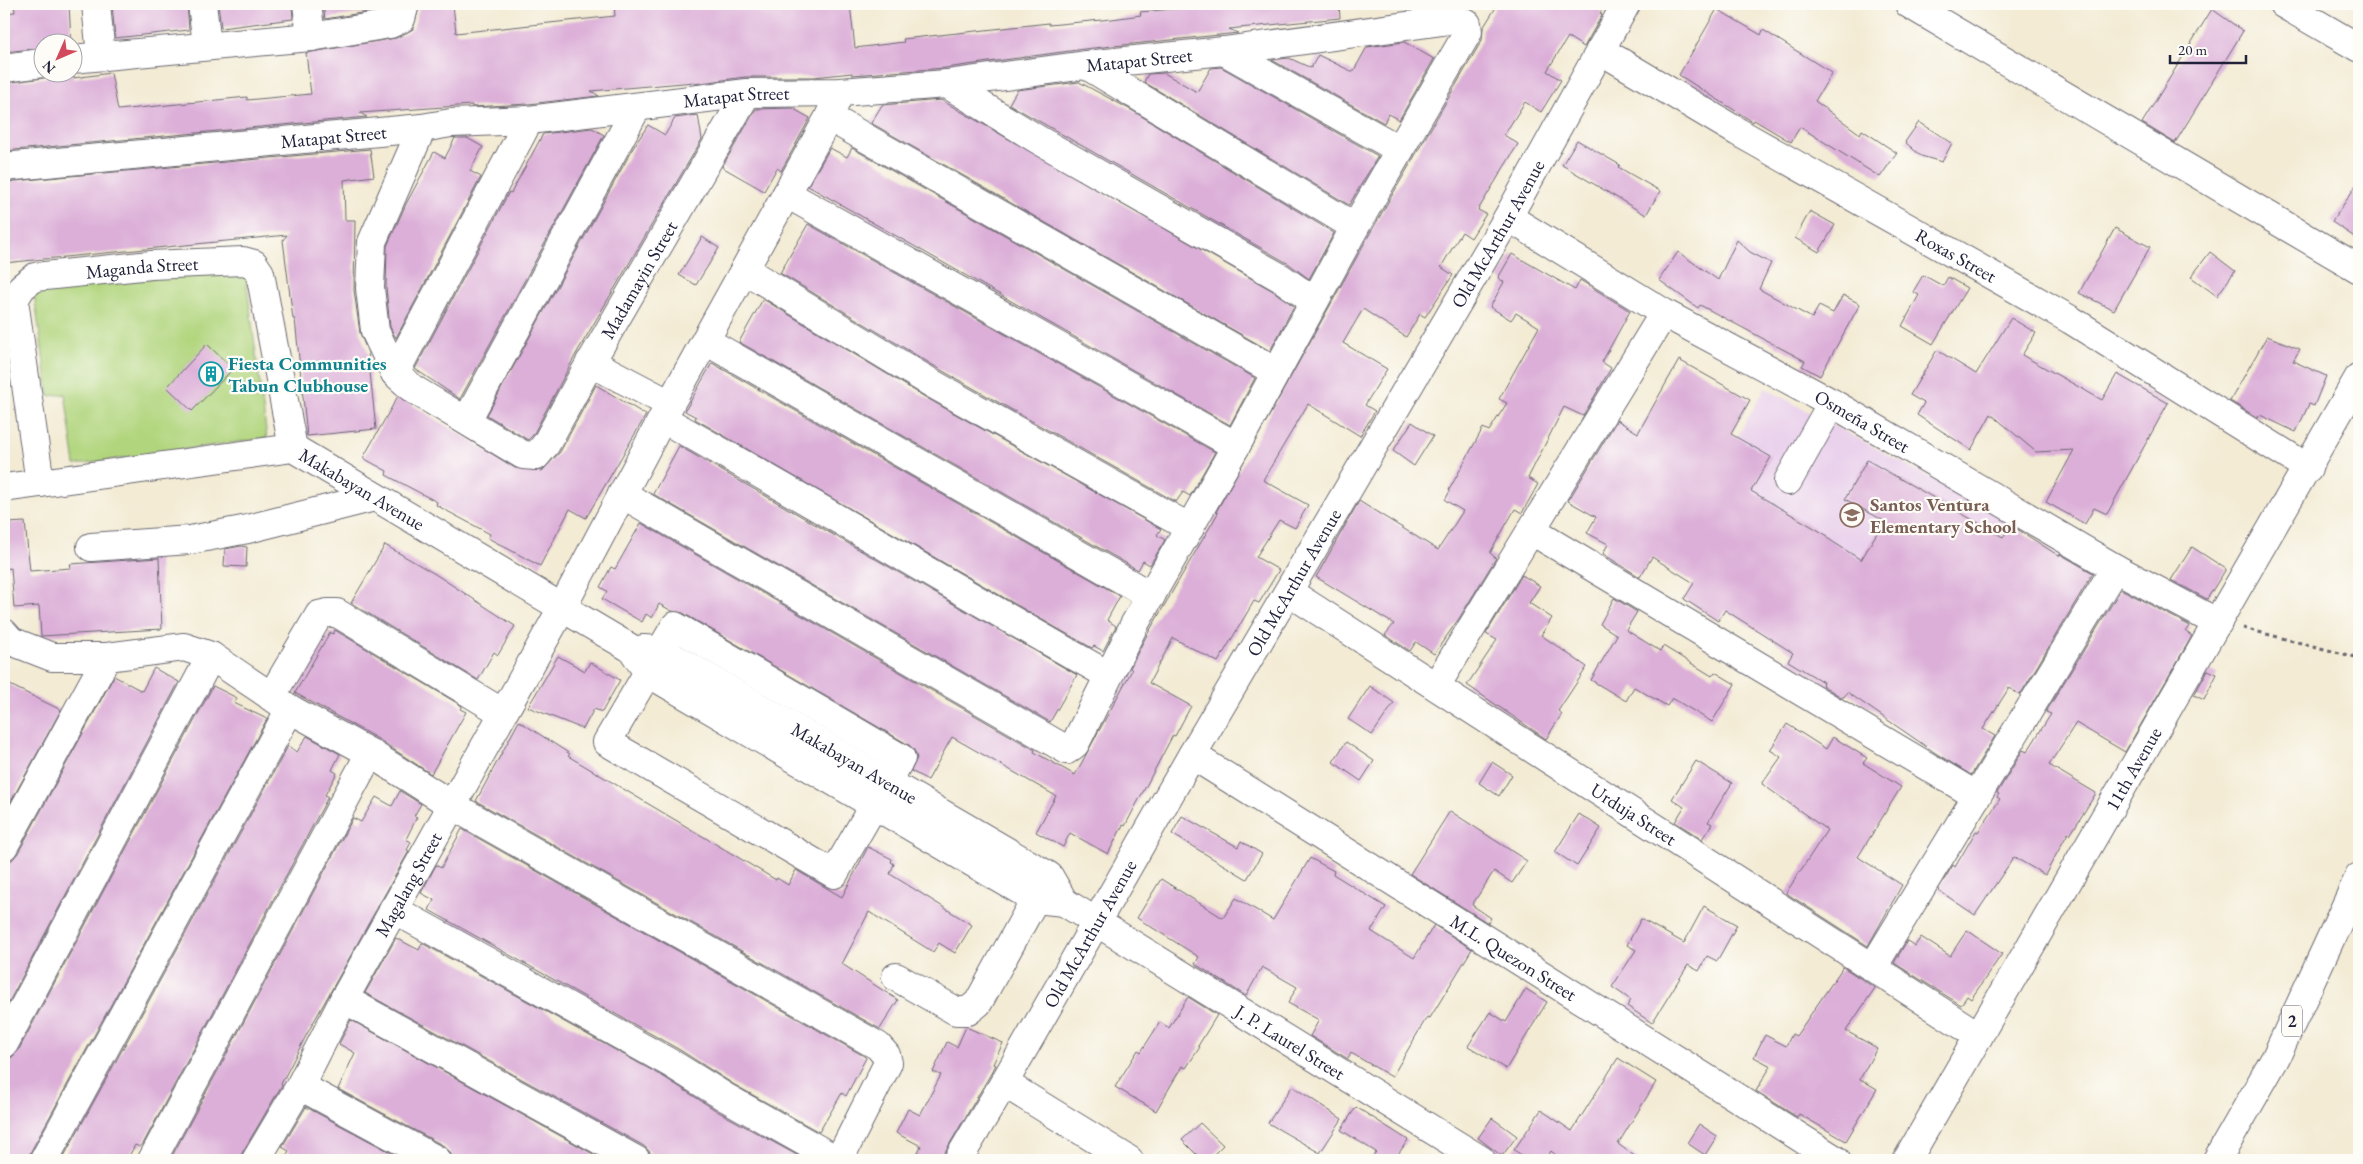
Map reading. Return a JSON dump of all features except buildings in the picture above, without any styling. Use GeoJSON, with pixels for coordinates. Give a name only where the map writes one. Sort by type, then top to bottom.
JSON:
{"type":"FeatureCollection","features":[{"type":"Feature","properties":{"kind":"main road"},"geometry":{"type":"LineString","coordinates":[[96,4],[101,56]]}},
{"type":"Feature","properties":{"kind":"main road"},"geometry":{"type":"LineString","coordinates":[[202,4],[207,45]]}},
{"type":"Feature","properties":{"kind":"main road"},"geometry":{"type":"LineString","coordinates":[[307,4],[311,37]]}},
{"type":"Feature","properties":{"kind":"main road"},"geometry":{"type":"LineString","coordinates":[[82,58],[207,45],[311,37],[390,24],[400,19],[404,4]]}},
{"type":"Feature","properties":{"kind":"main road","name":"Old McArthur Avenue"},"geometry":{"type":"LineString","coordinates":[[958,1160],[1097,923],[1192,755],[1508,217],[1626,4]]}},
{"type":"Feature","properties":{"kind":"main road"},"geometry":{"type":"LineString","coordinates":[[1909,4],[2359,269]]}},
{"type":"Feature","properties":{"kind":"main road"},"geometry":{"type":"LineString","coordinates":[[2283,4],[2359,48]]}},
{"type":"Feature","properties":{"kind":"main road","name":"Matapat Street"},"geometry":{"type":"LineString","coordinates":[[4,167],[422,128],[451,123],[529,120],[747,93],[840,92],[948,84],[1086,65],[1224,51],[1457,19],[1467,24],[1468,32],[1400,150]]}},
{"type":"Feature","properties":{"kind":"main road","name":"Roxas Street"},"geometry":{"type":"LineString","coordinates":[[1600,50],[1738,132],[2071,320],[2308,468]]}},
{"type":"Feature","properties":{"kind":"main road"},"geometry":{"type":"LineString","coordinates":[[622,494],[1066,750],[1074,744],[1108,674],[1236,446],[1314,300],[1400,150],[1224,51]]}},
{"type":"Feature","properties":{"kind":"main road"},"geometry":{"type":"LineString","coordinates":[[4,68],[32,64]]}},
{"type":"Feature","properties":{"kind":"main road"},"geometry":{"type":"LineString","coordinates":[[1086,65],[1355,227]]}},
{"type":"Feature","properties":{"kind":"main road"},"geometry":{"type":"LineString","coordinates":[[948,84],[1038,139],[1281,278],[1314,300]]}},
{"type":"Feature","properties":{"kind":"main road","name":"Magalang Street"},"geometry":{"type":"LineString","coordinates":[[258,1159],[300,1086],[344,999],[562,608],[666,411],[829,117],[840,92]]}},
{"type":"Feature","properties":{"kind":"main road","name":"Madamayin Street"},"geometry":{"type":"LineString","coordinates":[[467,420],[523,455],[536,456],[546,444],[590,362],[747,93]]}},
{"type":"Feature","properties":{"kind":"main road"},"geometry":{"type":"LineString","coordinates":[[422,128],[372,242],[370,288],[375,331],[395,373],[413,389],[467,420],[637,108]]}},
{"type":"Feature","properties":{"kind":"main road"},"geometry":{"type":"LineString","coordinates":[[829,117],[1276,372]]}},
{"type":"Feature","properties":{"kind":"main road"},"geometry":{"type":"LineString","coordinates":[[395,373],[529,120]]}},
{"type":"Feature","properties":{"kind":"main road"},"geometry":{"type":"LineString","coordinates":[[787,194],[1236,446]]}},
{"type":"Feature","properties":{"kind":"main road","name":"Osmeña Street"},"geometry":{"type":"LineString","coordinates":[[1508,217],[1664,313],[1832,403],[2115,568],[2218,623]]}},
{"type":"Feature","properties":{"kind":"main road","name":"Maganda Street"},"geometry":{"type":"LineString","coordinates":[[40,484],[14,300],[22,286],[35,277],[151,265],[243,261],[254,264],[260,273],[293,448]]}},
{"type":"Feature","properties":{"kind":"main road"},"geometry":{"type":"LineString","coordinates":[[745,270],[933,384],[1190,528]]}},
{"type":"Feature","properties":{"kind":"main road"},"geometry":{"type":"LineString","coordinates":[[1436,686],[1664,313]]}},
{"type":"Feature","properties":{"kind":"main road"},"geometry":{"type":"LineString","coordinates":[[706,341],[1151,596]]}},
{"type":"Feature","properties":{"kind":"main road"},"geometry":{"type":"LineString","coordinates":[[590,362],[849,524],[1027,630],[1108,674]]}},
{"type":"Feature","properties":{"kind":"main road","name":"11th Avenue"},"geometry":{"type":"LineString","coordinates":[[1907,1160],[2359,377]]}},
{"type":"Feature","properties":{"kind":"main road"},"geometry":{"type":"LineString","coordinates":[[1788,481],[1832,403]]}},
{"type":"Feature","properties":{"kind":"main road","name":"Makabayan Avenue"},"geometry":{"type":"LineString","coordinates":[[4,488],[293,448],[654,661],[874,805],[1035,899],[1064,902],[1097,923]]}},
{"type":"Feature","properties":{"kind":"main road"},"geometry":{"type":"LineString","coordinates":[[92,547],[190,540],[248,529],[375,497]]}},
{"type":"Feature","properties":{"kind":"main road"},"geometry":{"type":"LineString","coordinates":[[1532,531],[1976,796]]}},
{"type":"Feature","properties":{"kind":"main road"},"geometry":{"type":"LineString","coordinates":[[1873,967],[2115,568]]}},
{"type":"Feature","properties":{"kind":"main road","name":"Urduja Street"},"geometry":{"type":"LineString","coordinates":[[1289,592],[1979,1036]]}},
{"type":"Feature","properties":{"kind":"main road"},"geometry":{"type":"LineString","coordinates":[[44,1160],[280,703],[319,615],[328,612],[337,613],[503,713]]}},
{"type":"Feature","properties":{"kind":"main road"},"geometry":{"type":"LineString","coordinates":[[675,626],[902,758],[834,874],[607,742],[654,661],[675,626]]}},
{"type":"Feature","properties":{"kind":"main road"},"geometry":{"type":"LineString","coordinates":[[6,642],[52,657],[106,657],[184,647],[212,656],[280,703],[370,753],[453,806],[878,1046],[886,1055],[888,1063],[838,1160],[725,1097],[672,1064],[394,909]]}},
{"type":"Feature","properties":{"kind":"main road"},"geometry":{"type":"LineString","coordinates":[[4,1044],[212,656]]}},
{"type":"Feature","properties":{"kind":"main road"},"geometry":{"type":"LineString","coordinates":[[4,846],[106,657]]}},
{"type":"Feature","properties":{"kind":"main road"},"geometry":{"type":"LineString","coordinates":[[152,1160],[370,753]]}},
{"type":"Feature","properties":{"kind":"main road","name":"M.L. Quezon Street"},"geometry":{"type":"LineString","coordinates":[[1192,755],[1836,1160]]}},
{"type":"Feature","properties":{"kind":"main road","name":"Makabayan Avenue"},"geometry":{"type":"LineString","coordinates":[[888,782],[1049,876],[1064,902]]}},
{"type":"Feature","properties":{"kind":"main road"},"geometry":{"type":"LineString","coordinates":[[896,977],[956,1010],[968,1011],[978,1004],[1049,876]]}},
{"type":"Feature","properties":{"kind":"main road","name":"2"},"geometry":{"type":"LineString","coordinates":[[2217,1160],[2276,1057],[2359,877]]}},
{"type":"Feature","properties":{"kind":"main road","name":"J. P. Laurel Street"},"geometry":{"type":"LineString","coordinates":[[1097,923],[1481,1160]]}},
{"type":"Feature","properties":{"kind":"main road"},"geometry":{"type":"LineString","coordinates":[[344,999],[636,1160]]}},
{"type":"Feature","properties":{"kind":"main road"},"geometry":{"type":"LineString","coordinates":[[1004,1083],[1094,1151],[1129,1160]]}},
{"type":"Feature","properties":{"kind":"main road"},"geometry":{"type":"LineString","coordinates":[[300,1086],[437,1160]]}},
{"type":"Feature","properties":{"kind":"path"},"geometry":{"type":"LineString","coordinates":[[2218,623],[2258,631],[2359,658]]}},
{"type":"Feature","properties":{"kind":"shaded area","name":"Santos Ventura Elementary School"},"geometry":{"type":"Polygon","coordinates":[[[1765,388],[2009,521],[1938,644],[1696,510],[1765,388]]]}},
{"type":"Feature","properties":{"kind":"green space"},"geometry":{"type":"Polygon","coordinates":[[[245,270],[267,438],[75,465],[65,394],[49,396],[33,288],[245,270]]]}},
{"type":"Feature","properties":{"kind":"place","name":"Fiesta Communities Tabun Clubhouse"},"geometry":{"type":"Point","coordinates":[211,374]}},
{"type":"Feature","properties":{"kind":"place","name":"Santos Ventura Elementary School"},"geometry":{"type":"Point","coordinates":[1852,515]}}]}
